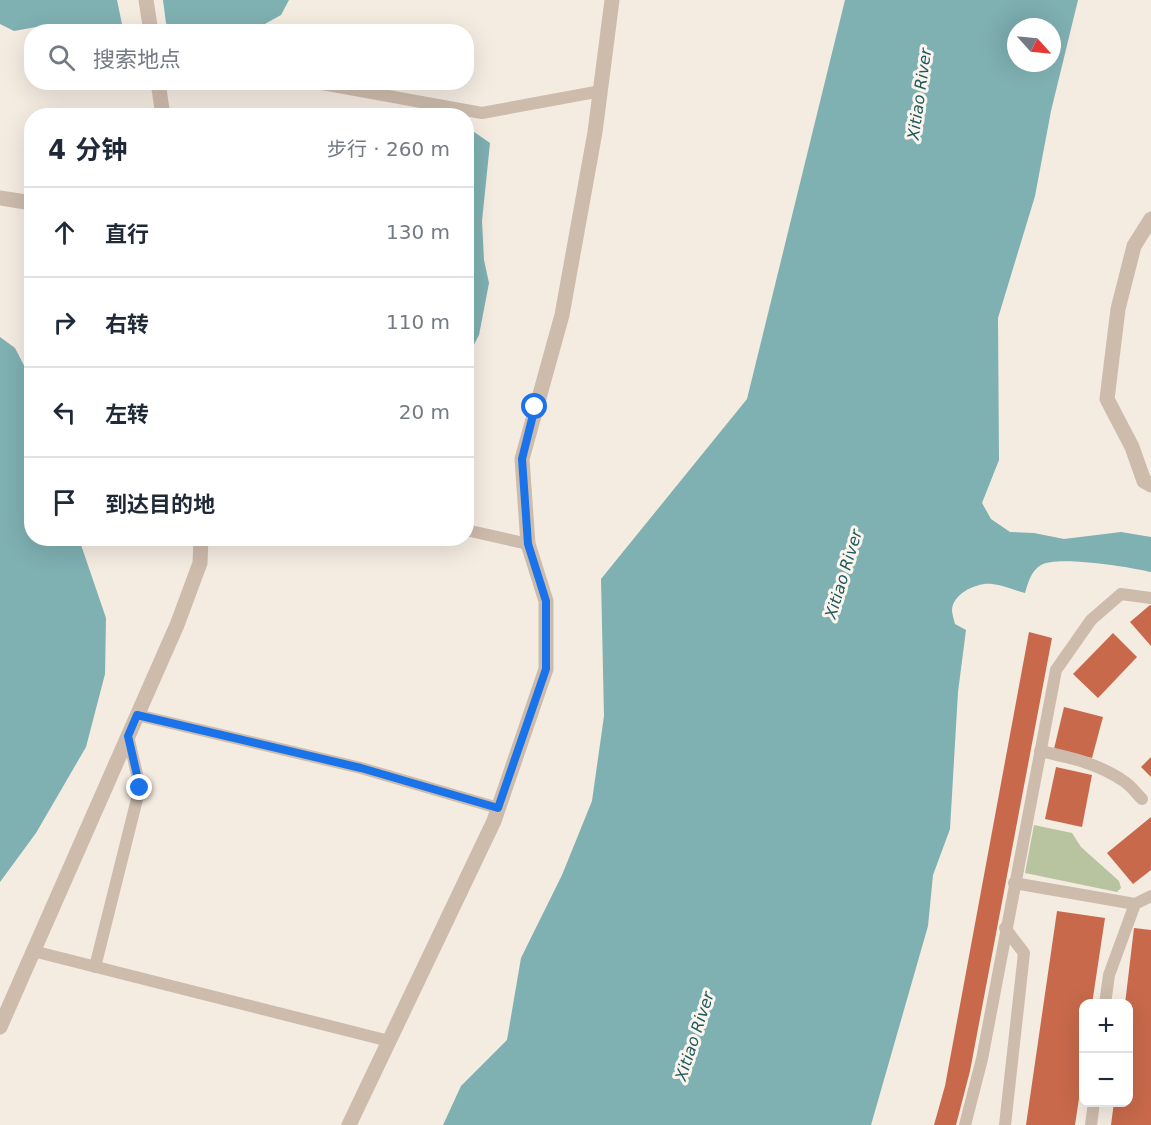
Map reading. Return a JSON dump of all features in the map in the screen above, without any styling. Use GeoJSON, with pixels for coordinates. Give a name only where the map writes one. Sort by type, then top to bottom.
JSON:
{"type":"FeatureCollection","features":[{"type":"Feature","properties":{"kind":"street"},"geometry":{"type":"LineString","coordinates":[[146,0],[150,24]]}},
{"type":"Feature","properties":{"kind":"street"},"geometry":{"type":"LineString","coordinates":[[349,1125],[498,808],[546,669],[546,601],[528,544],[522,459],[562,315],[593,143],[612,0]]}},
{"type":"Feature","properties":{"kind":"street"},"geometry":{"type":"LineString","coordinates":[[159,90],[161,108]]}},
{"type":"Feature","properties":{"kind":"street"},"geometry":{"type":"LineString","coordinates":[[0,198],[24,202]]}},
{"type":"Feature","properties":{"kind":"street"},"geometry":{"type":"LineString","coordinates":[[1151,219],[1134,246],[1121,298],[1107,399],[1132,447],[1144,481],[1151,485]]}},
{"type":"Feature","properties":{"kind":"street"},"geometry":{"type":"LineString","coordinates":[[0,1027],[177,625],[200,563],[201,546]]}},
{"type":"Feature","properties":{"kind":"lane"},"geometry":{"type":"LineString","coordinates":[[354,90],[454,108]]}},
{"type":"Feature","properties":{"kind":"lane"},"geometry":{"type":"LineString","coordinates":[[474,112],[482,113],[601,91]]}},
{"type":"Feature","properties":{"kind":"lane"},"geometry":{"type":"LineString","coordinates":[[474,532],[528,544]]}},
{"type":"Feature","properties":{"kind":"lane"},"geometry":{"type":"LineString","coordinates":[[965,1125],[982,1059],[1005,928],[1056,670],[1091,620],[1121,594],[1151,598]]}},
{"type":"Feature","properties":{"kind":"lane"},"geometry":{"type":"LineString","coordinates":[[137,715],[361,768],[498,808]]}},
{"type":"Feature","properties":{"kind":"lane"},"geometry":{"type":"LineString","coordinates":[[95,967],[140,788],[128,736]]}},
{"type":"Feature","properties":{"kind":"lane"},"geometry":{"type":"LineString","coordinates":[[1040,751],[1071,757],[1092,765],[1125,782],[1142,799]]}},
{"type":"Feature","properties":{"kind":"lane"},"geometry":{"type":"LineString","coordinates":[[1014,883],[1135,904],[1151,896]]}},
{"type":"Feature","properties":{"kind":"lane"},"geometry":{"type":"LineString","coordinates":[[1106,999],[1109,975],[1135,904]]}},
{"type":"Feature","properties":{"kind":"lane"},"geometry":{"type":"LineString","coordinates":[[1005,928],[1024,953],[1005,1125]]}},
{"type":"Feature","properties":{"kind":"lane"},"geometry":{"type":"LineString","coordinates":[[33,951],[389,1041]]}},
{"type":"Feature","properties":{"kind":"lane"},"geometry":{"type":"LineString","coordinates":[[1091,1125],[1093,1107]]}},
{"type":"Feature","properties":{"kind":"green space"},"geometry":{"type":"Polygon","coordinates":[[[1034,825],[1072,833],[1081,847],[1119,881],[1121,888],[1117,892],[1025,873],[1034,825]]]}},
{"type":"Feature","properties":{"kind":"water"},"geometry":{"type":"Polygon","coordinates":[[[0,0],[117,0],[122,24],[24,24],[24,29],[14,31],[0,24],[0,0]]]}},
{"type":"Feature","properties":{"kind":"water"},"geometry":{"type":"Polygon","coordinates":[[[163,0],[289,0],[281,15],[265,24],[166,23],[163,0]]]}},
{"type":"Feature","properties":{"kind":"water","name":"Xitiao River"},"geometry":{"type":"Polygon","coordinates":[[[845,0],[1078,0],[1061,70],[1061,18],[1007,18],[1007,72],[1060,72],[1035,196],[998,318],[999,460],[982,503],[991,519],[1010,532],[1034,533],[1064,539],[1121,532],[1151,537],[1151,572],[1094,563],[1049,562],[1035,570],[1025,593],[1000,585],[986,584],[967,590],[953,604],[955,624],[966,630],[958,692],[950,829],[933,875],[928,926],[871,1125],[443,1125],[461,1086],[507,1040],[521,958],[562,875],[592,801],[604,716],[601,579],[747,399],[845,0]]]}},
{"type":"Feature","properties":{"kind":"water"},"geometry":{"type":"Polygon","coordinates":[[[474,132],[490,143],[482,221],[484,260],[489,283],[479,335],[474,345],[474,132]]]}},
{"type":"Feature","properties":{"kind":"water"},"geometry":{"type":"Polygon","coordinates":[[[0,337],[15,348],[24,365],[24,546],[81,546],[106,618],[105,674],[86,747],[36,833],[0,882],[0,337]]]}},
{"type":"Feature","properties":{"kind":"building"},"geometry":{"type":"Polygon","coordinates":[[[1151,606],[1151,646],[1130,622],[1151,606]]]}},
{"type":"Feature","properties":{"kind":"building"},"geometry":{"type":"Polygon","coordinates":[[[1029,632],[1052,638],[970,1071],[956,1125],[934,1125],[945,1086],[1029,632]]]}},
{"type":"Feature","properties":{"kind":"building"},"geometry":{"type":"Polygon","coordinates":[[[1113,633],[1137,657],[1098,698],[1073,674],[1113,633]]]}},
{"type":"Feature","properties":{"kind":"building"},"geometry":{"type":"Polygon","coordinates":[[[1064,707],[1103,717],[1092,758],[1054,749],[1064,707]]]}},
{"type":"Feature","properties":{"kind":"building"},"geometry":{"type":"Polygon","coordinates":[[[1151,757],[1151,777],[1141,767],[1151,757]]]}},
{"type":"Feature","properties":{"kind":"building"},"geometry":{"type":"Polygon","coordinates":[[[1056,767],[1092,775],[1082,827],[1045,819],[1056,767]]]}},
{"type":"Feature","properties":{"kind":"building"},"geometry":{"type":"Polygon","coordinates":[[[1151,817],[1151,870],[1133,884],[1107,853],[1151,817]]]}},
{"type":"Feature","properties":{"kind":"building"},"geometry":{"type":"Polygon","coordinates":[[[1057,911],[1105,918],[1093,999],[1079,999],[1079,1098],[1075,1125],[1026,1125],[1057,911]]]}},
{"type":"Feature","properties":{"kind":"building"},"geometry":{"type":"Polygon","coordinates":[[[1134,928],[1151,930],[1151,1125],[1111,1125],[1113,1107],[1133,1107],[1133,999],[1126,999],[1134,928]]]}},
{"type":"Feature","properties":{"kind":"route"},"geometry":{"type":"LineString","coordinates":[[140,788],[128,736],[137,715],[361,768],[498,808],[546,669],[546,601],[528,544],[522,459],[535,407]]}}]}
